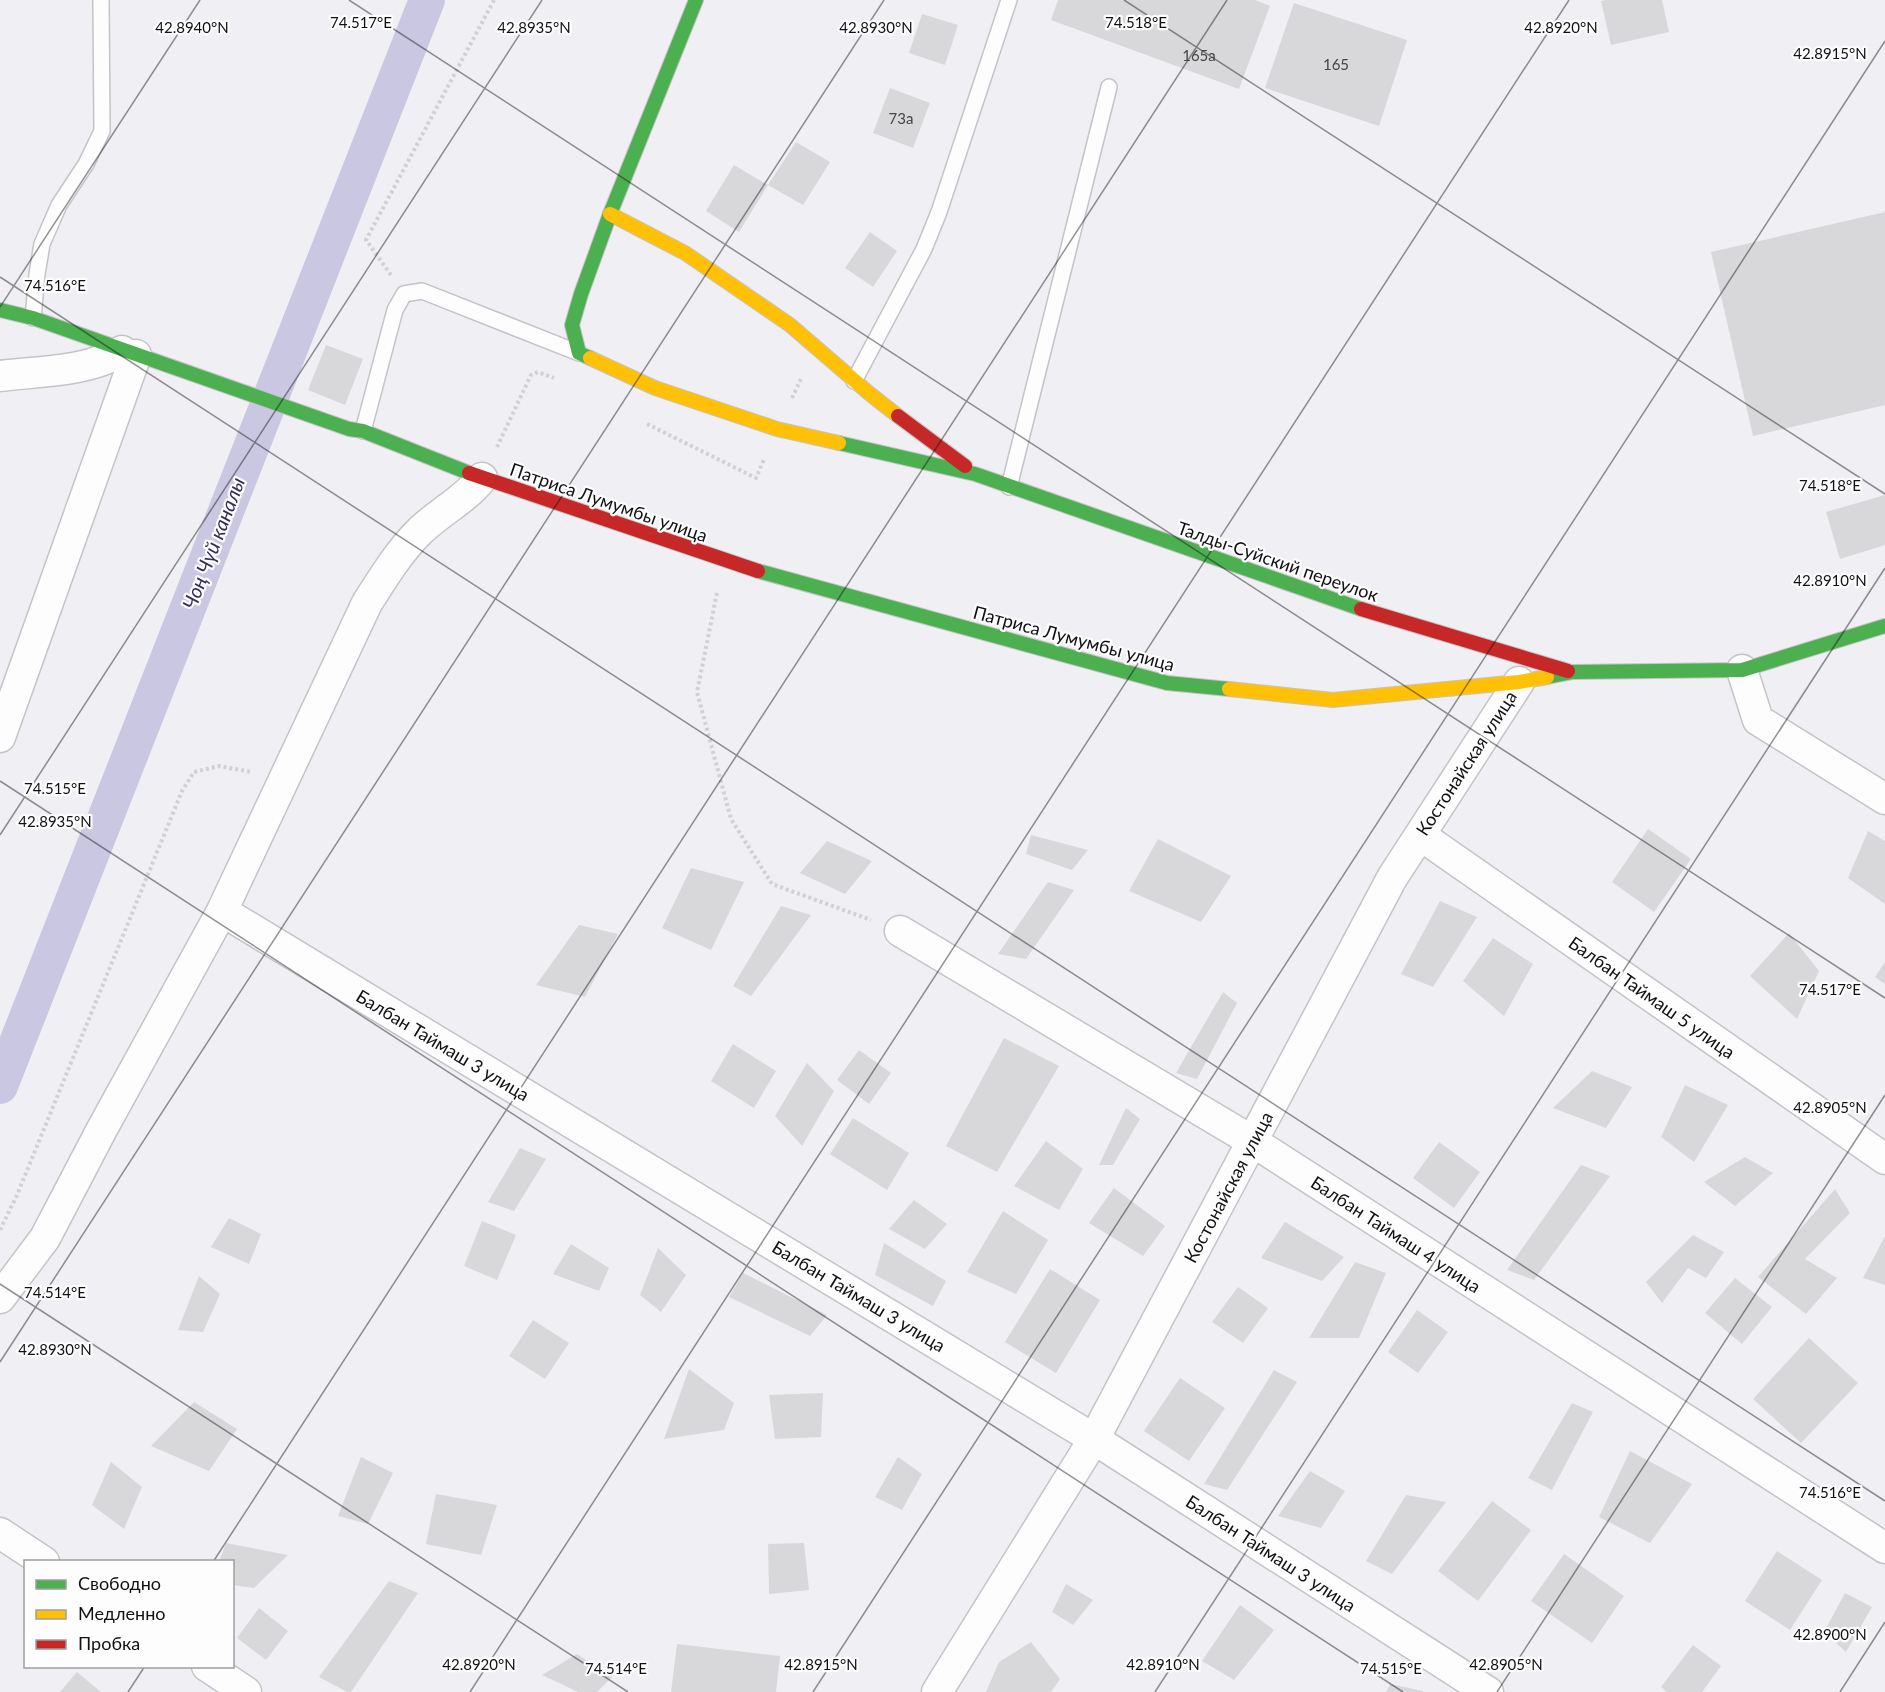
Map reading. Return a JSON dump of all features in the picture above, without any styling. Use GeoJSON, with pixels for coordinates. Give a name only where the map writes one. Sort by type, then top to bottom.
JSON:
{"type":"FeatureCollection","features":[{"type":"Feature","properties":{"kind":"street"},"geometry":{"type":"LineString","coordinates":[[579,353],[572,325],[581,294],[610,214],[696,0]]}},
{"type":"Feature","properties":{"kind":"street","name":"Талды-Суйский переулок"},"geometry":{"type":"LineString","coordinates":[[610,214],[685,253],[781,318],[854,381],[975,474]]}},
{"type":"Feature","properties":{"kind":"street","name":"Патриса Лумумбы улица"},"geometry":{"type":"LineString","coordinates":[[0,310],[33,318],[356,430],[482,478],[739,566],[1167,683],[1333,700],[1519,682],[1573,672],[1742,670],[1885,626]]}},
{"type":"Feature","properties":{"kind":"street","name":"Талды-Суйский переулок"},"geometry":{"type":"LineString","coordinates":[[579,353],[655,388],[777,429],[975,474],[1358,608],[1573,672]]}},
{"type":"Feature","properties":{"kind":"street"},"geometry":{"type":"LineString","coordinates":[[0,376],[140,356],[0,737]]}},
{"type":"Feature","properties":{"kind":"street"},"geometry":{"type":"LineString","coordinates":[[0,1298],[45,1238],[222,911],[367,603],[389,568],[420,532],[472,490],[482,478]]}},
{"type":"Feature","properties":{"kind":"street"},"geometry":{"type":"LineString","coordinates":[[1742,670],[1758,720],[1885,799]]}},
{"type":"Feature","properties":{"kind":"street","name":"Костонайская улица"},"geometry":{"type":"LineString","coordinates":[[937,1692],[1094,1439],[1392,878],[1519,682]]}},
{"type":"Feature","properties":{"kind":"street","name":"Балбан Таймаш 5 улица"},"geometry":{"type":"LineString","coordinates":[[1420,835],[1885,1159]]}},
{"type":"Feature","properties":{"kind":"street","name":"Балбан Таймаш 3 улица"},"geometry":{"type":"LineString","coordinates":[[222,911],[1094,1439],[1488,1692]]}},
{"type":"Feature","properties":{"kind":"street","name":"Балбан Таймаш 4 улица"},"geometry":{"type":"LineString","coordinates":[[900,931],[1252,1141],[1885,1548]]}},
{"type":"Feature","properties":{"kind":"street"},"geometry":{"type":"LineString","coordinates":[[0,1533],[41,1560]]}},
{"type":"Feature","properties":{"kind":"street"},"geometry":{"type":"LineString","coordinates":[[210,1668],[246,1692]]}},
{"type":"Feature","properties":{"kind":"lane"},"geometry":{"type":"LineString","coordinates":[[33,318],[42,244],[59,206],[86,164],[102,131],[101,0]]}},
{"type":"Feature","properties":{"kind":"lane"},"geometry":{"type":"LineString","coordinates":[[854,381],[939,212],[1009,0]]}},
{"type":"Feature","properties":{"kind":"lane"},"geometry":{"type":"LineString","coordinates":[[1009,487],[1109,87]]}},
{"type":"Feature","properties":{"kind":"lane"},"geometry":{"type":"LineString","coordinates":[[356,430],[395,310],[404,294],[422,291],[579,353]]}},
{"type":"Feature","properties":{"kind":"path"},"geometry":{"type":"LineString","coordinates":[[404,294],[366,240],[494,0]]}},
{"type":"Feature","properties":{"kind":"path"},"geometry":{"type":"LineString","coordinates":[[739,566],[718,587],[697,692],[731,819],[772,884],[900,931]]}},
{"type":"Feature","properties":{"kind":"path"},"geometry":{"type":"LineString","coordinates":[[0,1230],[17,1196],[182,791],[194,772],[219,766],[284,779]]}},
{"type":"Feature","properties":{"kind":"building"},"geometry":{"type":"Polygon","coordinates":[[[1058,0],[1255,0],[1270,6],[1239,89],[1051,20],[1058,0]]]}},
{"type":"Feature","properties":{"kind":"building"},"geometry":{"type":"Polygon","coordinates":[[[1662,0],[1669,32],[1611,45],[1601,1],[1662,0]]]}},
{"type":"Feature","properties":{"kind":"building"},"geometry":{"type":"Polygon","coordinates":[[[1294,3],[1407,40],[1379,126],[1265,88],[1294,3]]]}},
{"type":"Feature","properties":{"kind":"building"},"geometry":{"type":"Polygon","coordinates":[[[922,14],[958,25],[945,65],[909,53],[922,14]]]}},
{"type":"Feature","properties":{"kind":"building"},"geometry":{"type":"Polygon","coordinates":[[[890,88],[930,103],[913,148],[873,133],[890,88]]]}},
{"type":"Feature","properties":{"kind":"building"},"geometry":{"type":"Polygon","coordinates":[[[796,142],[830,162],[803,205],[768,185],[796,142]]]}},
{"type":"Feature","properties":{"kind":"building"},"geometry":{"type":"Polygon","coordinates":[[[734,165],[768,185],[739,232],[706,211],[734,165]]]}},
{"type":"Feature","properties":{"kind":"building"},"geometry":{"type":"Polygon","coordinates":[[[1885,212],[1885,405],[1753,436],[1711,252],[1885,212]]]}},
{"type":"Feature","properties":{"kind":"building"},"geometry":{"type":"Polygon","coordinates":[[[870,232],[897,251],[873,287],[845,268],[870,232]]]}},
{"type":"Feature","properties":{"kind":"building"},"geometry":{"type":"Polygon","coordinates":[[[326,345],[363,359],[345,405],[308,390],[326,345]]]}},
{"type":"Feature","properties":{"kind":"building"},"geometry":{"type":"Polygon","coordinates":[[[1885,495],[1885,545],[1840,559],[1826,512],[1885,495]]]}},
{"type":"Feature","properties":{"kind":"building"},"geometry":{"type":"Polygon","coordinates":[[[1648,829],[1691,859],[1654,912],[1612,882],[1648,829]]]}},
{"type":"Feature","properties":{"kind":"building"},"geometry":{"type":"Polygon","coordinates":[[[1868,831],[1885,841],[1885,904],[1848,878],[1868,831]]]}},
{"type":"Feature","properties":{"kind":"building"},"geometry":{"type":"Polygon","coordinates":[[[1031,835],[1088,850],[1072,870],[1026,854],[1031,835]]]}},
{"type":"Feature","properties":{"kind":"building"},"geometry":{"type":"Polygon","coordinates":[[[1158,839],[1231,876],[1201,922],[1129,891],[1158,839]]]}},
{"type":"Feature","properties":{"kind":"building"},"geometry":{"type":"Polygon","coordinates":[[[827,841],[872,861],[845,894],[800,873],[827,841]]]}},
{"type":"Feature","properties":{"kind":"building"},"geometry":{"type":"Polygon","coordinates":[[[691,868],[744,882],[711,950],[662,928],[691,868]]]}},
{"type":"Feature","properties":{"kind":"building"},"geometry":{"type":"Polygon","coordinates":[[[1048,882],[1074,890],[1026,959],[998,954],[1048,882]]]}},
{"type":"Feature","properties":{"kind":"building"},"geometry":{"type":"Polygon","coordinates":[[[1440,901],[1477,917],[1433,987],[1401,974],[1440,901]]]}},
{"type":"Feature","properties":{"kind":"building"},"geometry":{"type":"Polygon","coordinates":[[[781,906],[811,915],[751,996],[733,986],[781,906]]]}},
{"type":"Feature","properties":{"kind":"building"},"geometry":{"type":"Polygon","coordinates":[[[579,925],[618,934],[585,997],[536,985],[579,925]]]}},
{"type":"Feature","properties":{"kind":"building"},"geometry":{"type":"Polygon","coordinates":[[[1789,933],[1819,971],[1797,1019],[1750,976],[1789,933]]]}},
{"type":"Feature","properties":{"kind":"building"},"geometry":{"type":"Polygon","coordinates":[[[1493,938],[1533,964],[1504,1016],[1463,981],[1493,938]]]}},
{"type":"Feature","properties":{"kind":"building"},"geometry":{"type":"Polygon","coordinates":[[[1885,962],[1885,984],[1875,977],[1885,962]]]}},
{"type":"Feature","properties":{"kind":"building"},"geometry":{"type":"Polygon","coordinates":[[[1223,992],[1237,1003],[1197,1079],[1176,1073],[1223,992]]]}},
{"type":"Feature","properties":{"kind":"building"},"geometry":{"type":"Polygon","coordinates":[[[1004,1038],[1059,1066],[997,1172],[946,1146],[1004,1038]]]}},
{"type":"Feature","properties":{"kind":"building"},"geometry":{"type":"Polygon","coordinates":[[[733,1044],[776,1071],[754,1108],[711,1081],[733,1044]]]}},
{"type":"Feature","properties":{"kind":"building"},"geometry":{"type":"Polygon","coordinates":[[[859,1050],[891,1073],[869,1104],[837,1080],[859,1050]]]}},
{"type":"Feature","properties":{"kind":"building"},"geometry":{"type":"Polygon","coordinates":[[[807,1063],[834,1091],[802,1146],[775,1116],[807,1063]]]}},
{"type":"Feature","properties":{"kind":"building"},"geometry":{"type":"Polygon","coordinates":[[[1592,1071],[1632,1087],[1606,1128],[1553,1108],[1592,1071]]]}},
{"type":"Feature","properties":{"kind":"building"},"geometry":{"type":"Polygon","coordinates":[[[1685,1085],[1728,1105],[1694,1162],[1661,1137],[1685,1085]]]}},
{"type":"Feature","properties":{"kind":"building"},"geometry":{"type":"Polygon","coordinates":[[[1126,1108],[1140,1119],[1113,1165],[1099,1165],[1126,1108]]]}},
{"type":"Feature","properties":{"kind":"building"},"geometry":{"type":"Polygon","coordinates":[[[853,1118],[909,1153],[887,1190],[830,1154],[853,1118]]]}},
{"type":"Feature","properties":{"kind":"building"},"geometry":{"type":"Polygon","coordinates":[[[1046,1141],[1083,1169],[1059,1210],[1014,1186],[1046,1141]]]}},
{"type":"Feature","properties":{"kind":"building"},"geometry":{"type":"Polygon","coordinates":[[[1439,1142],[1480,1172],[1454,1208],[1413,1178],[1439,1142]]]}},
{"type":"Feature","properties":{"kind":"building"},"geometry":{"type":"Polygon","coordinates":[[[520,1148],[546,1159],[514,1211],[488,1202],[520,1148]]]}},
{"type":"Feature","properties":{"kind":"building"},"geometry":{"type":"Polygon","coordinates":[[[1745,1157],[1773,1173],[1735,1206],[1704,1182],[1745,1157]]]}},
{"type":"Feature","properties":{"kind":"building"},"geometry":{"type":"Polygon","coordinates":[[[1581,1165],[1610,1176],[1534,1280],[1507,1270],[1581,1165]]]}},
{"type":"Feature","properties":{"kind":"building"},"geometry":{"type":"Polygon","coordinates":[[[1114,1188],[1165,1226],[1143,1256],[1089,1223],[1114,1188]]]}},
{"type":"Feature","properties":{"kind":"building"},"geometry":{"type":"Polygon","coordinates":[[[1835,1189],[1850,1213],[1805,1259],[1837,1278],[1806,1314],[1758,1277],[1835,1189]]]}},
{"type":"Feature","properties":{"kind":"building"},"geometry":{"type":"Polygon","coordinates":[[[914,1200],[947,1224],[925,1249],[889,1229],[914,1200]]]}},
{"type":"Feature","properties":{"kind":"building"},"geometry":{"type":"Polygon","coordinates":[[[1003,1211],[1048,1240],[1016,1294],[967,1272],[1003,1211]]]}},
{"type":"Feature","properties":{"kind":"building"},"geometry":{"type":"Polygon","coordinates":[[[229,1218],[261,1234],[249,1264],[211,1247],[229,1218]]]}},
{"type":"Feature","properties":{"kind":"building"},"geometry":{"type":"Polygon","coordinates":[[[482,1221],[516,1235],[497,1280],[464,1266],[482,1221]]]}},
{"type":"Feature","properties":{"kind":"building"},"geometry":{"type":"Polygon","coordinates":[[[1285,1222],[1344,1257],[1322,1281],[1261,1258],[1285,1222]]]}},
{"type":"Feature","properties":{"kind":"building"},"geometry":{"type":"Polygon","coordinates":[[[1693,1235],[1724,1252],[1706,1278],[1688,1268],[1662,1303],[1646,1282],[1693,1235]]]}},
{"type":"Feature","properties":{"kind":"building"},"geometry":{"type":"Polygon","coordinates":[[[1885,1236],[1885,1285],[1863,1278],[1885,1236]]]}},
{"type":"Feature","properties":{"kind":"building"},"geometry":{"type":"Polygon","coordinates":[[[884,1243],[946,1281],[933,1306],[875,1275],[884,1243]]]}},
{"type":"Feature","properties":{"kind":"building"},"geometry":{"type":"Polygon","coordinates":[[[571,1244],[609,1268],[599,1291],[553,1274],[571,1244]]]}},
{"type":"Feature","properties":{"kind":"building"},"geometry":{"type":"Polygon","coordinates":[[[658,1248],[686,1275],[661,1312],[640,1295],[658,1248]]]}},
{"type":"Feature","properties":{"kind":"building"},"geometry":{"type":"Polygon","coordinates":[[[1355,1262],[1386,1273],[1359,1338],[1309,1338],[1355,1262]]]}},
{"type":"Feature","properties":{"kind":"building"},"geometry":{"type":"Polygon","coordinates":[[[1050,1269],[1100,1300],[1056,1373],[1005,1342],[1050,1269]]]}},
{"type":"Feature","properties":{"kind":"building"},"geometry":{"type":"Polygon","coordinates":[[[743,1273],[827,1315],[810,1336],[729,1297],[743,1273]]]}},
{"type":"Feature","properties":{"kind":"building"},"geometry":{"type":"Polygon","coordinates":[[[199,1276],[220,1294],[203,1332],[178,1330],[199,1276]]]}},
{"type":"Feature","properties":{"kind":"building"},"geometry":{"type":"Polygon","coordinates":[[[1735,1278],[1772,1307],[1742,1344],[1705,1313],[1735,1278]]]}},
{"type":"Feature","properties":{"kind":"building"},"geometry":{"type":"Polygon","coordinates":[[[1238,1287],[1268,1308],[1243,1343],[1212,1322],[1238,1287]]]}},
{"type":"Feature","properties":{"kind":"building"},"geometry":{"type":"Polygon","coordinates":[[[1417,1310],[1448,1332],[1418,1373],[1388,1352],[1417,1310]]]}},
{"type":"Feature","properties":{"kind":"building"},"geometry":{"type":"Polygon","coordinates":[[[533,1320],[569,1343],[545,1379],[509,1356],[533,1320]]]}},
{"type":"Feature","properties":{"kind":"building"},"geometry":{"type":"Polygon","coordinates":[[[1809,1338],[1858,1383],[1801,1443],[1753,1399],[1809,1338]]]}},
{"type":"Feature","properties":{"kind":"building"},"geometry":{"type":"Polygon","coordinates":[[[689,1369],[734,1403],[724,1430],[664,1439],[689,1369]]]}},
{"type":"Feature","properties":{"kind":"building"},"geometry":{"type":"Polygon","coordinates":[[[1274,1370],[1297,1382],[1227,1490],[1204,1484],[1274,1370]]]}},
{"type":"Feature","properties":{"kind":"building"},"geometry":{"type":"Polygon","coordinates":[[[1180,1378],[1225,1408],[1189,1461],[1144,1431],[1180,1378]]]}},
{"type":"Feature","properties":{"kind":"building"},"geometry":{"type":"Polygon","coordinates":[[[823,1393],[821,1437],[775,1439],[769,1395],[823,1393]]]}},
{"type":"Feature","properties":{"kind":"building"},"geometry":{"type":"Polygon","coordinates":[[[194,1402],[237,1429],[209,1471],[151,1446],[194,1402]]]}},
{"type":"Feature","properties":{"kind":"building"},"geometry":{"type":"Polygon","coordinates":[[[1572,1403],[1593,1412],[1552,1490],[1528,1478],[1572,1403]]]}},
{"type":"Feature","properties":{"kind":"building"},"geometry":{"type":"Polygon","coordinates":[[[1630,1451],[1692,1484],[1650,1543],[1599,1517],[1630,1451]]]}},
{"type":"Feature","properties":{"kind":"building"},"geometry":{"type":"Polygon","coordinates":[[[361,1457],[393,1473],[368,1524],[338,1516],[361,1457]]]}},
{"type":"Feature","properties":{"kind":"building"},"geometry":{"type":"Polygon","coordinates":[[[898,1457],[922,1474],[902,1510],[875,1497],[898,1457]]]}},
{"type":"Feature","properties":{"kind":"building"},"geometry":{"type":"Polygon","coordinates":[[[111,1462],[142,1487],[124,1529],[92,1505],[111,1462]]]}},
{"type":"Feature","properties":{"kind":"building"},"geometry":{"type":"Polygon","coordinates":[[[1310,1471],[1345,1491],[1321,1528],[1278,1516],[1310,1471]]]}},
{"type":"Feature","properties":{"kind":"building"},"geometry":{"type":"Polygon","coordinates":[[[436,1494],[497,1505],[481,1555],[426,1544],[436,1494]]]}},
{"type":"Feature","properties":{"kind":"building"},"geometry":{"type":"Polygon","coordinates":[[[1406,1495],[1446,1502],[1392,1574],[1366,1561],[1406,1495]]]}},
{"type":"Feature","properties":{"kind":"building"},"geometry":{"type":"Polygon","coordinates":[[[1492,1501],[1531,1530],[1478,1601],[1438,1571],[1492,1501]]]}},
{"type":"Feature","properties":{"kind":"building"},"geometry":{"type":"Polygon","coordinates":[[[226,1543],[288,1555],[254,1588],[234,1585],[234,1560],[220,1560],[226,1543]]]}},
{"type":"Feature","properties":{"kind":"building"},"geometry":{"type":"Polygon","coordinates":[[[804,1543],[809,1590],[769,1594],[768,1544],[804,1543]]]}},
{"type":"Feature","properties":{"kind":"building"},"geometry":{"type":"Polygon","coordinates":[[[1777,1551],[1822,1580],[1790,1630],[1745,1601],[1777,1551]]]}},
{"type":"Feature","properties":{"kind":"building"},"geometry":{"type":"Polygon","coordinates":[[[1564,1554],[1624,1596],[1592,1643],[1531,1601],[1564,1554]]]}},
{"type":"Feature","properties":{"kind":"building"},"geometry":{"type":"Polygon","coordinates":[[[389,1581],[418,1593],[351,1692],[319,1677],[389,1581]]]}},
{"type":"Feature","properties":{"kind":"building"},"geometry":{"type":"Polygon","coordinates":[[[1066,1584],[1093,1600],[1073,1625],[1052,1612],[1066,1584]]]}},
{"type":"Feature","properties":{"kind":"building"},"geometry":{"type":"Polygon","coordinates":[[[1845,1593],[1872,1607],[1846,1652],[1824,1632],[1845,1593]]]}},
{"type":"Feature","properties":{"kind":"building"},"geometry":{"type":"Polygon","coordinates":[[[1240,1605],[1274,1630],[1234,1680],[1202,1661],[1240,1605]]]}},
{"type":"Feature","properties":{"kind":"building"},"geometry":{"type":"Polygon","coordinates":[[[259,1608],[288,1631],[266,1660],[237,1638],[259,1608]]]}},
{"type":"Feature","properties":{"kind":"building"},"geometry":{"type":"Polygon","coordinates":[[[1031,1642],[1060,1679],[1051,1692],[986,1692],[999,1662],[1031,1642]]]}},
{"type":"Feature","properties":{"kind":"building"},"geometry":{"type":"Polygon","coordinates":[[[677,1644],[780,1656],[776,1692],[671,1692],[677,1644]]]}},
{"type":"Feature","properties":{"kind":"building"},"geometry":{"type":"Polygon","coordinates":[[[1693,1645],[1721,1666],[1702,1692],[1667,1692],[1661,1687],[1693,1645]]]}},
{"type":"Feature","properties":{"kind":"building"},"geometry":{"type":"Polygon","coordinates":[[[577,1654],[612,1677],[597,1692],[578,1692],[542,1675],[577,1654]]]}},
{"type":"Feature","properties":{"kind":"building"},"geometry":{"type":"Polygon","coordinates":[[[77,1672],[101,1692],[60,1692],[77,1672]]]}},
{"type":"Feature","properties":{"kind":"building"},"geometry":{"type":"Polygon","coordinates":[[[1390,1684],[1423,1691],[1423,1692],[1386,1692],[1390,1684]]]}},
{"type":"Feature","properties":{"kind":"waterway","name":"Чоң Чүй каналы"},"geometry":{"type":"LineString","coordinates":[[0,1086],[427,0]]}},
{"type":"Feature","properties":{"kind":"traffic: fast"},"geometry":{"type":"LineString","coordinates":[[590,358],[579,353],[572,325],[581,294],[610,214],[696,0]]}},
{"type":"Feature","properties":{"kind":"traffic: fast"},"geometry":{"type":"LineString","coordinates":[[0,310],[33,318],[349,429],[363,431],[469,473]]}},
{"type":"Feature","properties":{"kind":"traffic: fast"},"geometry":{"type":"LineString","coordinates":[[839,443],[975,474],[1361,609]]}},
{"type":"Feature","properties":{"kind":"traffic: fast"},"geometry":{"type":"LineString","coordinates":[[758,571],[1167,683],[1229,689]]}},
{"type":"Feature","properties":{"kind":"traffic: fast"},"geometry":{"type":"LineString","coordinates":[[1547,677],[1573,672],[1742,670],[1885,626]]}},
{"type":"Feature","properties":{"kind":"traffic: slow"},"geometry":{"type":"LineString","coordinates":[[610,214],[685,253],[790,325],[898,416]]}},
{"type":"Feature","properties":{"kind":"traffic: slow"},"geometry":{"type":"LineString","coordinates":[[590,358],[655,388],[777,429],[839,443]]}},
{"type":"Feature","properties":{"kind":"traffic: slow"},"geometry":{"type":"LineString","coordinates":[[1229,689],[1333,700],[1519,682],[1547,677]]}},
{"type":"Feature","properties":{"kind":"traffic: jam"},"geometry":{"type":"LineString","coordinates":[[898,416],[965,466]]}},
{"type":"Feature","properties":{"kind":"traffic: jam"},"geometry":{"type":"LineString","coordinates":[[469,473],[758,571]]}},
{"type":"Feature","properties":{"kind":"traffic: jam"},"geometry":{"type":"LineString","coordinates":[[1361,609],[1568,671]]}}]}
